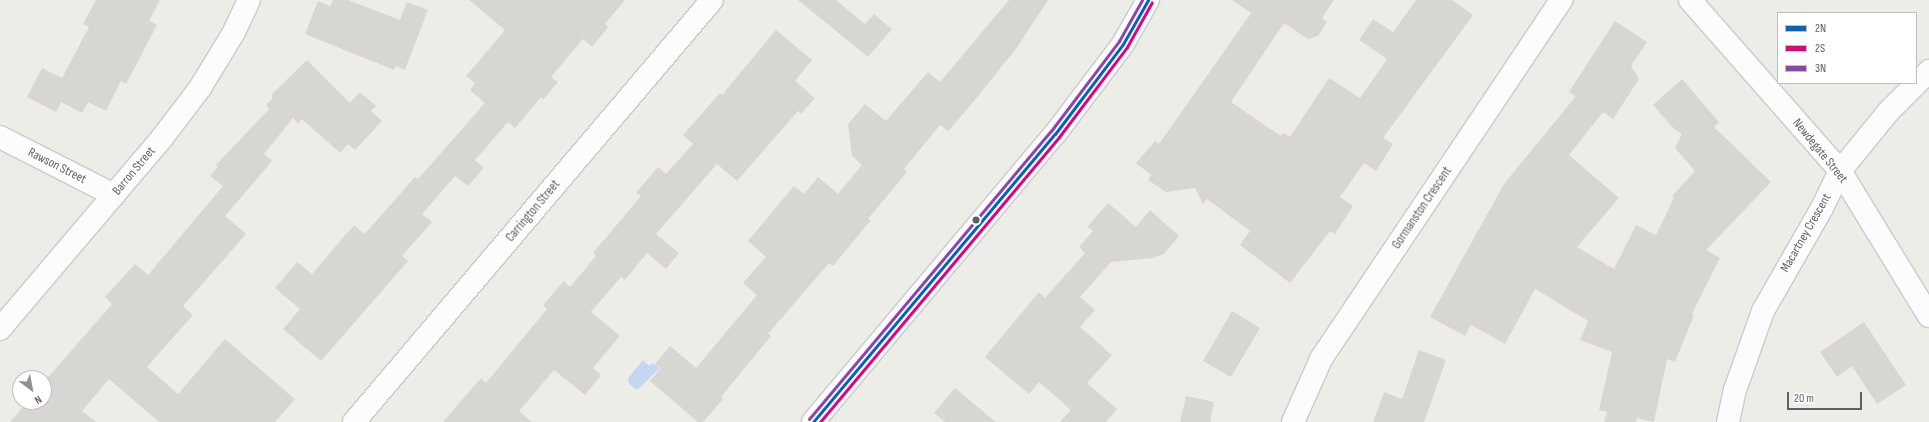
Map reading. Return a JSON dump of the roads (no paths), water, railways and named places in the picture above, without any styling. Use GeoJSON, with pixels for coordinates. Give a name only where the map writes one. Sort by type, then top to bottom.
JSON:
{"type":"FeatureCollection","features":[{"type":"Feature","properties":{"kind":"street","name":"Barron Street"},"geometry":{"type":"LineString","coordinates":[[0,329],[114,195],[200,88],[234,32],[249,0]]}},
{"type":"Feature","properties":{"kind":"street","name":"Carrington Street"},"geometry":{"type":"LineString","coordinates":[[354,422],[712,0]]}},
{"type":"Feature","properties":{"kind":"street"},"geometry":{"type":"LineString","coordinates":[[813,422],[1055,134],[1123,44],[1148,0]]}},
{"type":"Feature","properties":{"kind":"street","name":"Gormanston Crescent"},"geometry":{"type":"LineString","coordinates":[[1293,422],[1321,359],[1561,0]]}},
{"type":"Feature","properties":{"kind":"street","name":"Newdegate Street"},"geometry":{"type":"LineString","coordinates":[[1690,0],[1840,171],[1929,316]]}},
{"type":"Feature","properties":{"kind":"street","name":"Macartney Crescent"},"geometry":{"type":"LineString","coordinates":[[1917,83],[1929,71]]}},
{"type":"Feature","properties":{"kind":"street","name":"Macartney Crescent"},"geometry":{"type":"LineString","coordinates":[[1728,422],[1735,390],[1763,310],[1822,208],[1840,171],[1889,111],[1916,84]]}},
{"type":"Feature","properties":{"kind":"street","name":"Rawson Street"},"geometry":{"type":"LineString","coordinates":[[0,137],[114,195]]}},
{"type":"Feature","properties":{"kind":"water"},"geometry":{"type":"Polygon","coordinates":[[[643,360],[649,366],[653,363],[660,368],[637,390],[629,384],[628,378],[643,360]]]}}]}
